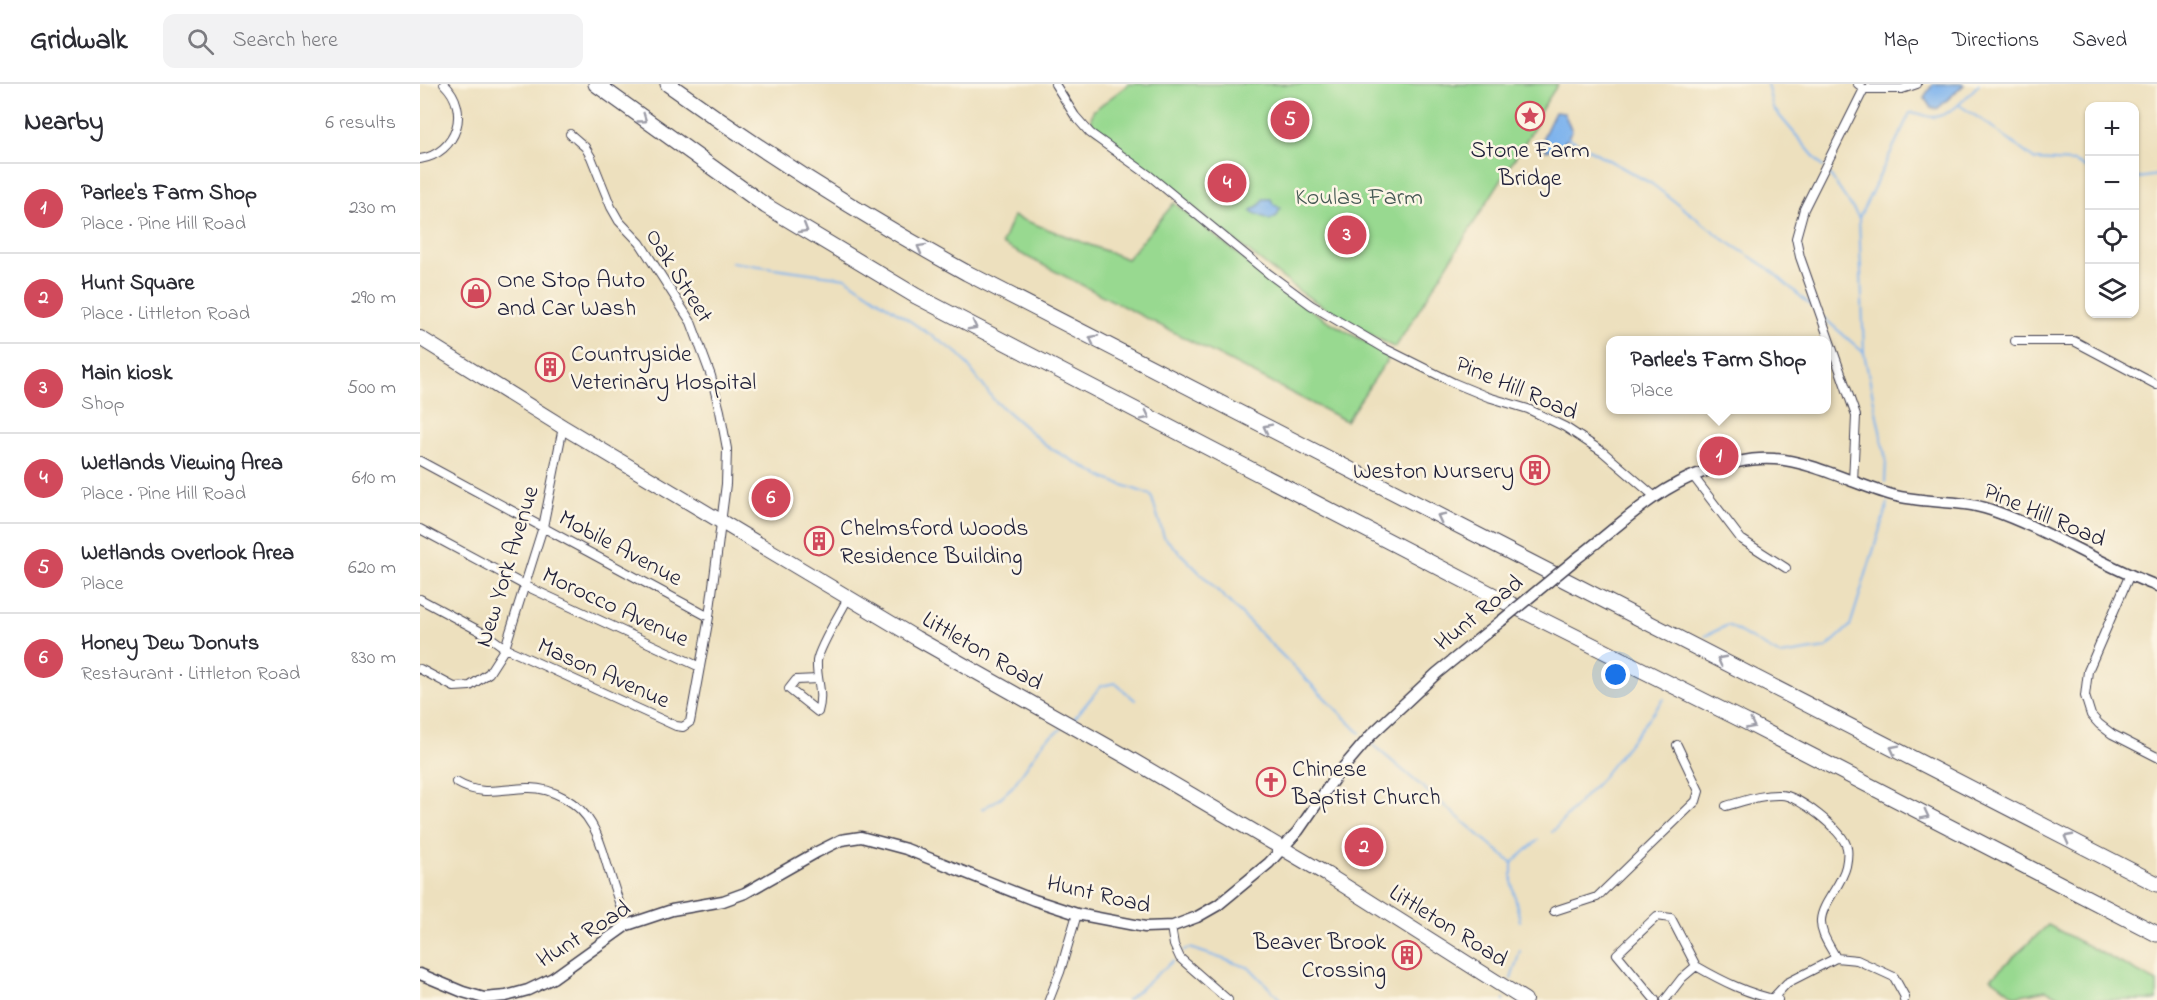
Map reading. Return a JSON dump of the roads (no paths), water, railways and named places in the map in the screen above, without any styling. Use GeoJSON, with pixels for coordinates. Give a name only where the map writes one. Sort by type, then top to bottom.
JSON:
{"type":"FeatureCollection","features":[{"type":"Feature","properties":{"kind":"highway"},"geometry":{"type":"LineString","coordinates":[[596,84],[766,206],[916,296],[1510,604],[1748,723],[2157,937]]}},
{"type":"Feature","properties":{"kind":"highway"},"geometry":{"type":"LineString","coordinates":[[668,84],[830,194],[967,273],[2157,884]]}},
{"type":"Feature","properties":{"kind":"highway"},"geometry":{"type":"LineString","coordinates":[[2094,852],[2157,872]]}},
{"type":"Feature","properties":{"kind":"main road","name":"Littleton Road"},"geometry":{"type":"LineString","coordinates":[[420,338],[562,427],[848,598],[1284,849],[1525,1000]]}},
{"type":"Feature","properties":{"kind":"street"},"geometry":{"type":"LineString","coordinates":[[420,159],[444,149],[452,140],[457,128],[459,118],[456,102],[444,84]]}},
{"type":"Feature","properties":{"kind":"street","name":"Pine Hill Road"},"geometry":{"type":"LineString","coordinates":[[1055,84],[1075,116],[1090,133],[1150,176],[1269,274],[1311,305],[1384,348],[1445,379],[1488,397],[1528,409],[1565,427],[1603,452],[1654,496],[1693,476],[1732,464],[1777,459],[1804,465],[1909,499],[1965,504],[1994,511],[2157,586]]}},
{"type":"Feature","properties":{"kind":"street"},"geometry":{"type":"LineString","coordinates":[[1829,336],[1800,257],[1796,238],[1804,209],[1826,168],[1861,86],[1902,89],[1917,84]]}},
{"type":"Feature","properties":{"kind":"street","name":"Oak Street"},"geometry":{"type":"LineString","coordinates":[[570,134],[585,147],[591,157],[619,221],[640,243],[691,322],[711,376],[728,449],[722,522]]}},
{"type":"Feature","properties":{"kind":"street"},"geometry":{"type":"LineString","coordinates":[[2015,341],[2074,341],[2157,385]]}},
{"type":"Feature","properties":{"kind":"street"},"geometry":{"type":"LineString","coordinates":[[1831,343],[1856,416],[1853,482]]}},
{"type":"Feature","properties":{"kind":"street","name":"New York Avenue"},"geometry":{"type":"LineString","coordinates":[[420,669],[454,687],[470,686],[489,673],[505,648],[543,527],[562,427]]}},
{"type":"Feature","properties":{"kind":"street","name":"Mobile Avenue"},"geometry":{"type":"LineString","coordinates":[[420,461],[708,617]]}},
{"type":"Feature","properties":{"kind":"street"},"geometry":{"type":"LineString","coordinates":[[1693,476],[1742,539],[1786,568]]}},
{"type":"Feature","properties":{"kind":"street","name":"Hunt Road"},"geometry":{"type":"LineString","coordinates":[[420,974],[484,998],[506,996],[528,990],[553,978],[627,925],[672,910],[723,901],[745,893],[841,840],[861,837],[906,849],[1034,900],[1077,914],[1146,927],[1171,927],[1197,917],[1218,904],[1284,849],[1336,776],[1371,735],[1413,694],[1654,496]]}},
{"type":"Feature","properties":{"kind":"street","name":"Mason Avenue"},"geometry":{"type":"LineString","coordinates":[[420,599],[488,635],[505,648],[680,727],[686,726],[690,722],[700,667],[722,522]]}},
{"type":"Feature","properties":{"kind":"street","name":"Morocco Avenue"},"geometry":{"type":"LineString","coordinates":[[420,529],[526,586],[700,667]]}},
{"type":"Feature","properties":{"kind":"street"},"geometry":{"type":"LineString","coordinates":[[2130,574],[2086,676],[2085,696],[2091,715],[2102,727],[2157,757]]}},
{"type":"Feature","properties":{"kind":"street"},"geometry":{"type":"LineString","coordinates":[[818,678],[796,680],[789,688],[818,712],[822,699],[818,678],[818,657],[848,598]]}},
{"type":"Feature","properties":{"kind":"street"},"geometry":{"type":"LineString","coordinates":[[1554,911],[1597,897],[1696,801],[1699,791],[1677,745]]}},
{"type":"Feature","properties":{"kind":"street"},"geometry":{"type":"LineString","coordinates":[[456,782],[469,790],[481,791],[548,789],[579,808],[592,824],[599,840],[627,925]]}},
{"type":"Feature","properties":{"kind":"street"},"geometry":{"type":"LineString","coordinates":[[1726,806],[1764,796],[1783,795],[1815,813],[1840,835],[1847,847],[1845,869],[1821,918],[1822,931],[1836,958]]}},
{"type":"Feature","properties":{"kind":"street"},"geometry":{"type":"LineString","coordinates":[[1049,1000],[1077,914]]}},
{"type":"Feature","properties":{"kind":"street"},"geometry":{"type":"LineString","coordinates":[[1654,1000],[1617,954],[1657,916],[1671,918],[1696,966],[1744,991],[1775,999],[1787,983],[1836,958],[1857,960],[1894,977],[1905,997],[1904,1000]]}},
{"type":"Feature","properties":{"kind":"street"},"geometry":{"type":"LineString","coordinates":[[1171,927],[1174,945],[1180,958],[1228,1000]]}},
{"type":"Feature","properties":{"kind":"street"},"geometry":{"type":"LineString","coordinates":[[1665,1000],[1682,978],[1696,966]]}},
{"type":"Feature","properties":{"kind":"water"},"geometry":{"type":"Polygon","coordinates":[[[1933,84],[1964,85],[1937,109],[1931,108],[1924,97],[1933,84]]]}},
{"type":"Feature","properties":{"kind":"water"},"geometry":{"type":"Polygon","coordinates":[[[1555,112],[1564,113],[1572,131],[1562,146],[1546,151],[1543,137],[1555,112]]]}},
{"type":"Feature","properties":{"kind":"water"},"geometry":{"type":"Polygon","coordinates":[[[1263,199],[1271,199],[1273,204],[1280,208],[1277,216],[1270,220],[1250,211],[1261,204],[1263,199]]]}},
{"type":"Feature","properties":{"kind":"waterway"},"geometry":{"type":"LineString","coordinates":[[1767,84],[1773,108],[1823,167]]}},
{"type":"Feature","properties":{"kind":"waterway"},"geometry":{"type":"LineString","coordinates":[[1885,482],[1886,460],[1864,353],[1859,218],[1910,113],[1940,116],[1958,105],[1979,84]]}},
{"type":"Feature","properties":{"kind":"waterway"},"geometry":{"type":"LineString","coordinates":[[1959,105],[2035,160],[2074,162],[2085,167]]}},
{"type":"Feature","properties":{"kind":"waterway"},"geometry":{"type":"LineString","coordinates":[[1565,136],[1652,184],[1726,241],[1768,268],[1816,310]]}},
{"type":"Feature","properties":{"kind":"waterway"},"geometry":{"type":"LineString","coordinates":[[1827,171],[1859,218]]}},
{"type":"Feature","properties":{"kind":"waterway"},"geometry":{"type":"LineString","coordinates":[[2139,178],[2157,175]]}},
{"type":"Feature","properties":{"kind":"waterway"},"geometry":{"type":"LineString","coordinates":[[731,262],[846,278],[959,354],[994,400],[1048,447],[1106,479],[1151,495],[1164,537],[1360,733]]}},
{"type":"Feature","properties":{"kind":"waterway"},"geometry":{"type":"LineString","coordinates":[[1824,318],[1863,352]]}},
{"type":"Feature","properties":{"kind":"waterway"},"geometry":{"type":"LineString","coordinates":[[1705,636],[1728,625],[1780,655],[1826,648],[1850,626],[1888,503]]}},
{"type":"Feature","properties":{"kind":"waterway"},"geometry":{"type":"LineString","coordinates":[[1073,720],[1101,686],[1115,683],[1135,700]]}},
{"type":"Feature","properties":{"kind":"waterway"},"geometry":{"type":"LineString","coordinates":[[1552,832],[1600,780],[1664,699]]}},
{"type":"Feature","properties":{"kind":"waterway"},"geometry":{"type":"LineString","coordinates":[[982,809],[999,799],[1013,786],[1045,740],[1061,729]]}},
{"type":"Feature","properties":{"kind":"waterway"},"geometry":{"type":"LineString","coordinates":[[1373,745],[1512,863]]}},
{"type":"Feature","properties":{"kind":"waterway"},"geometry":{"type":"LineString","coordinates":[[1520,921],[1512,883],[1512,863],[1538,840]]}},
{"type":"Feature","properties":{"kind":"waterway"},"geometry":{"type":"LineString","coordinates":[[1183,951],[1190,948],[1250,968],[1281,1000]]}},
{"type":"Feature","properties":{"kind":"waterway"},"geometry":{"type":"LineString","coordinates":[[1511,979],[1520,951]]}},
{"type":"Feature","properties":{"kind":"waterway"},"geometry":{"type":"LineString","coordinates":[[1127,1000],[1173,961]]}},
{"type":"Feature","properties":{"kind":"place","name":"Stone Farm Bridge"},"geometry":{"type":"Point","coordinates":[1530,116]}},
{"type":"Feature","properties":{"kind":"place","name":"Wetlands Overlook Area"},"geometry":{"type":"Point","coordinates":[1290,120]}},
{"type":"Feature","properties":{"kind":"place","name":"Wetlands Viewing Area"},"geometry":{"type":"Point","coordinates":[1227,183]}},
{"type":"Feature","properties":{"kind":"place","name":"Main kiosk"},"geometry":{"type":"Point","coordinates":[1347,235]}},
{"type":"Feature","properties":{"kind":"place","name":"One Stop Auto and Car Wash"},"geometry":{"type":"Point","coordinates":[476,293]}},
{"type":"Feature","properties":{"kind":"place","name":"Countryside Veterinary Hospital"},"geometry":{"type":"Point","coordinates":[550,367]}},
{"type":"Feature","properties":{"kind":"place","name":"Parlee's Farm Shop"},"geometry":{"type":"Point","coordinates":[1719,456]}},
{"type":"Feature","properties":{"kind":"place","name":"Weston Nursery"},"geometry":{"type":"Point","coordinates":[1535,470]}},
{"type":"Feature","properties":{"kind":"place","name":"Honey Dew Donuts"},"geometry":{"type":"Point","coordinates":[771,498]}},
{"type":"Feature","properties":{"kind":"place","name":"Chelmsford Woods Residence Building"},"geometry":{"type":"Point","coordinates":[819,541]}},
{"type":"Feature","properties":{"kind":"place","name":"Chinese Baptist Church"},"geometry":{"type":"Point","coordinates":[1271,782]}},
{"type":"Feature","properties":{"kind":"place","name":"Hunt Square"},"geometry":{"type":"Point","coordinates":[1364,847]}},
{"type":"Feature","properties":{"kind":"place","name":"Beaver Brook Crossing"},"geometry":{"type":"Point","coordinates":[1407,955]}},
{"type":"Feature","properties":{"kind":"park label","name":"Koulas Farm"},"geometry":{"type":"Point","coordinates":[1359,196]}}]}
